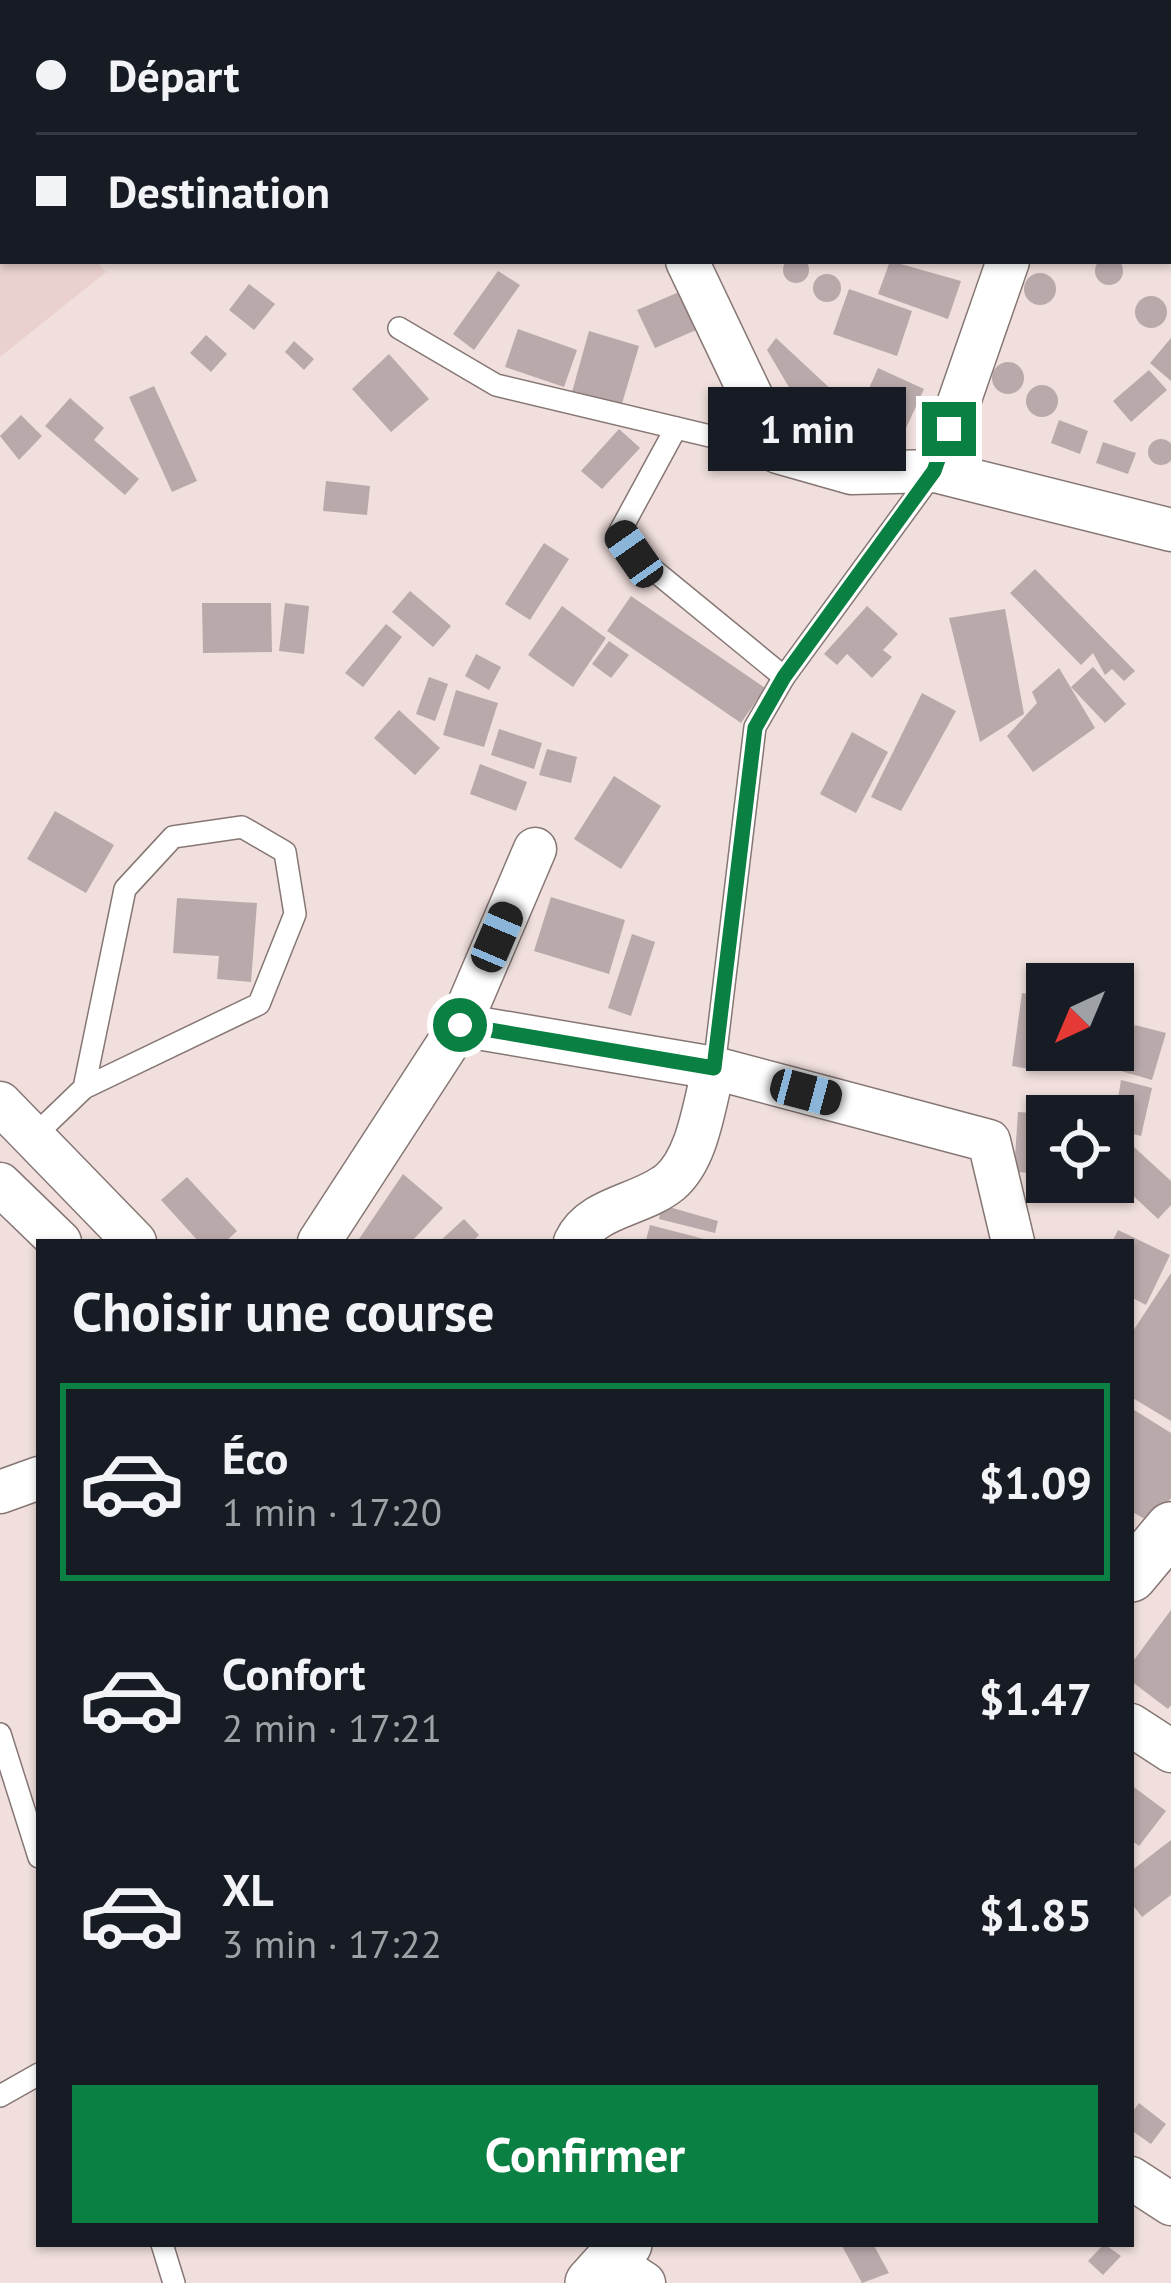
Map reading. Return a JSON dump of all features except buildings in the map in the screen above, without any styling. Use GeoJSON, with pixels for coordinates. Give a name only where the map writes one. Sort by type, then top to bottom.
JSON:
{"type":"FeatureCollection","features":[{"type":"Feature","properties":{"kind":"street"},"geometry":{"type":"LineString","coordinates":[[688,264],[778,452],[852,472],[934,471],[1171,530]]}},
{"type":"Feature","properties":{"kind":"street"},"geometry":{"type":"LineString","coordinates":[[934,471],[1007,264]]}},
{"type":"Feature","properties":{"kind":"street"},"geometry":{"type":"LineString","coordinates":[[322,1239],[460,1025],[535,849]]}},
{"type":"Feature","properties":{"kind":"street"},"geometry":{"type":"LineString","coordinates":[[460,1025],[714,1068],[988,1141],[1012,1239]]}},
{"type":"Feature","properties":{"kind":"street"},"geometry":{"type":"LineString","coordinates":[[577,1239],[586,1224],[669,1182],[688,1158],[714,1068]]}},
{"type":"Feature","properties":{"kind":"street"},"geometry":{"type":"LineString","coordinates":[[0,1103],[132,1239]]}},
{"type":"Feature","properties":{"kind":"street"},"geometry":{"type":"LineString","coordinates":[[0,1184],[56,1239]]}},
{"type":"Feature","properties":{"kind":"street"},"geometry":{"type":"LineString","coordinates":[[0,1492],[36,1479]]}},
{"type":"Feature","properties":{"kind":"street"},"geometry":{"type":"LineString","coordinates":[[1134,1572],[1171,1528]]}},
{"type":"Feature","properties":{"kind":"street"},"geometry":{"type":"LineString","coordinates":[[1134,1727],[1171,1751]]}},
{"type":"Feature","properties":{"kind":"street"},"geometry":{"type":"LineString","coordinates":[[1134,2180],[1171,2204]]}},
{"type":"Feature","properties":{"kind":"lane"},"geometry":{"type":"LineString","coordinates":[[399,328],[496,385],[778,452]]}},
{"type":"Feature","properties":{"kind":"lane"},"geometry":{"type":"LineString","coordinates":[[676,428],[619,532],[634,554],[784,677]]}},
{"type":"Feature","properties":{"kind":"lane"},"geometry":{"type":"LineString","coordinates":[[714,1068],[755,728],[784,677],[934,471]]}},
{"type":"Feature","properties":{"kind":"lane"},"geometry":{"type":"LineString","coordinates":[[33,1137],[84,1088],[259,1004],[295,914],[285,852],[242,827],[172,837],[125,889],[84,1088]]}},
{"type":"Feature","properties":{"kind":"lane"},"geometry":{"type":"LineString","coordinates":[[0,1734],[36,1848]]}},
{"type":"Feature","properties":{"kind":"lane"},"geometry":{"type":"LineString","coordinates":[[0,2096],[36,2076]]}},
{"type":"Feature","properties":{"kind":"lane"},"geometry":{"type":"LineString","coordinates":[[163,2247],[174,2283]]}},
{"type":"Feature","properties":{"kind":"shaded area"},"geometry":{"type":"Polygon","coordinates":[[[0,264],[98,264],[106,272],[0,357],[0,264]]]}},
{"type":"Feature","properties":{"kind":"route"},"geometry":{"type":"LineString","coordinates":[[460,1025],[714,1068],[755,728],[784,677],[934,471],[949,429]]}}]}
